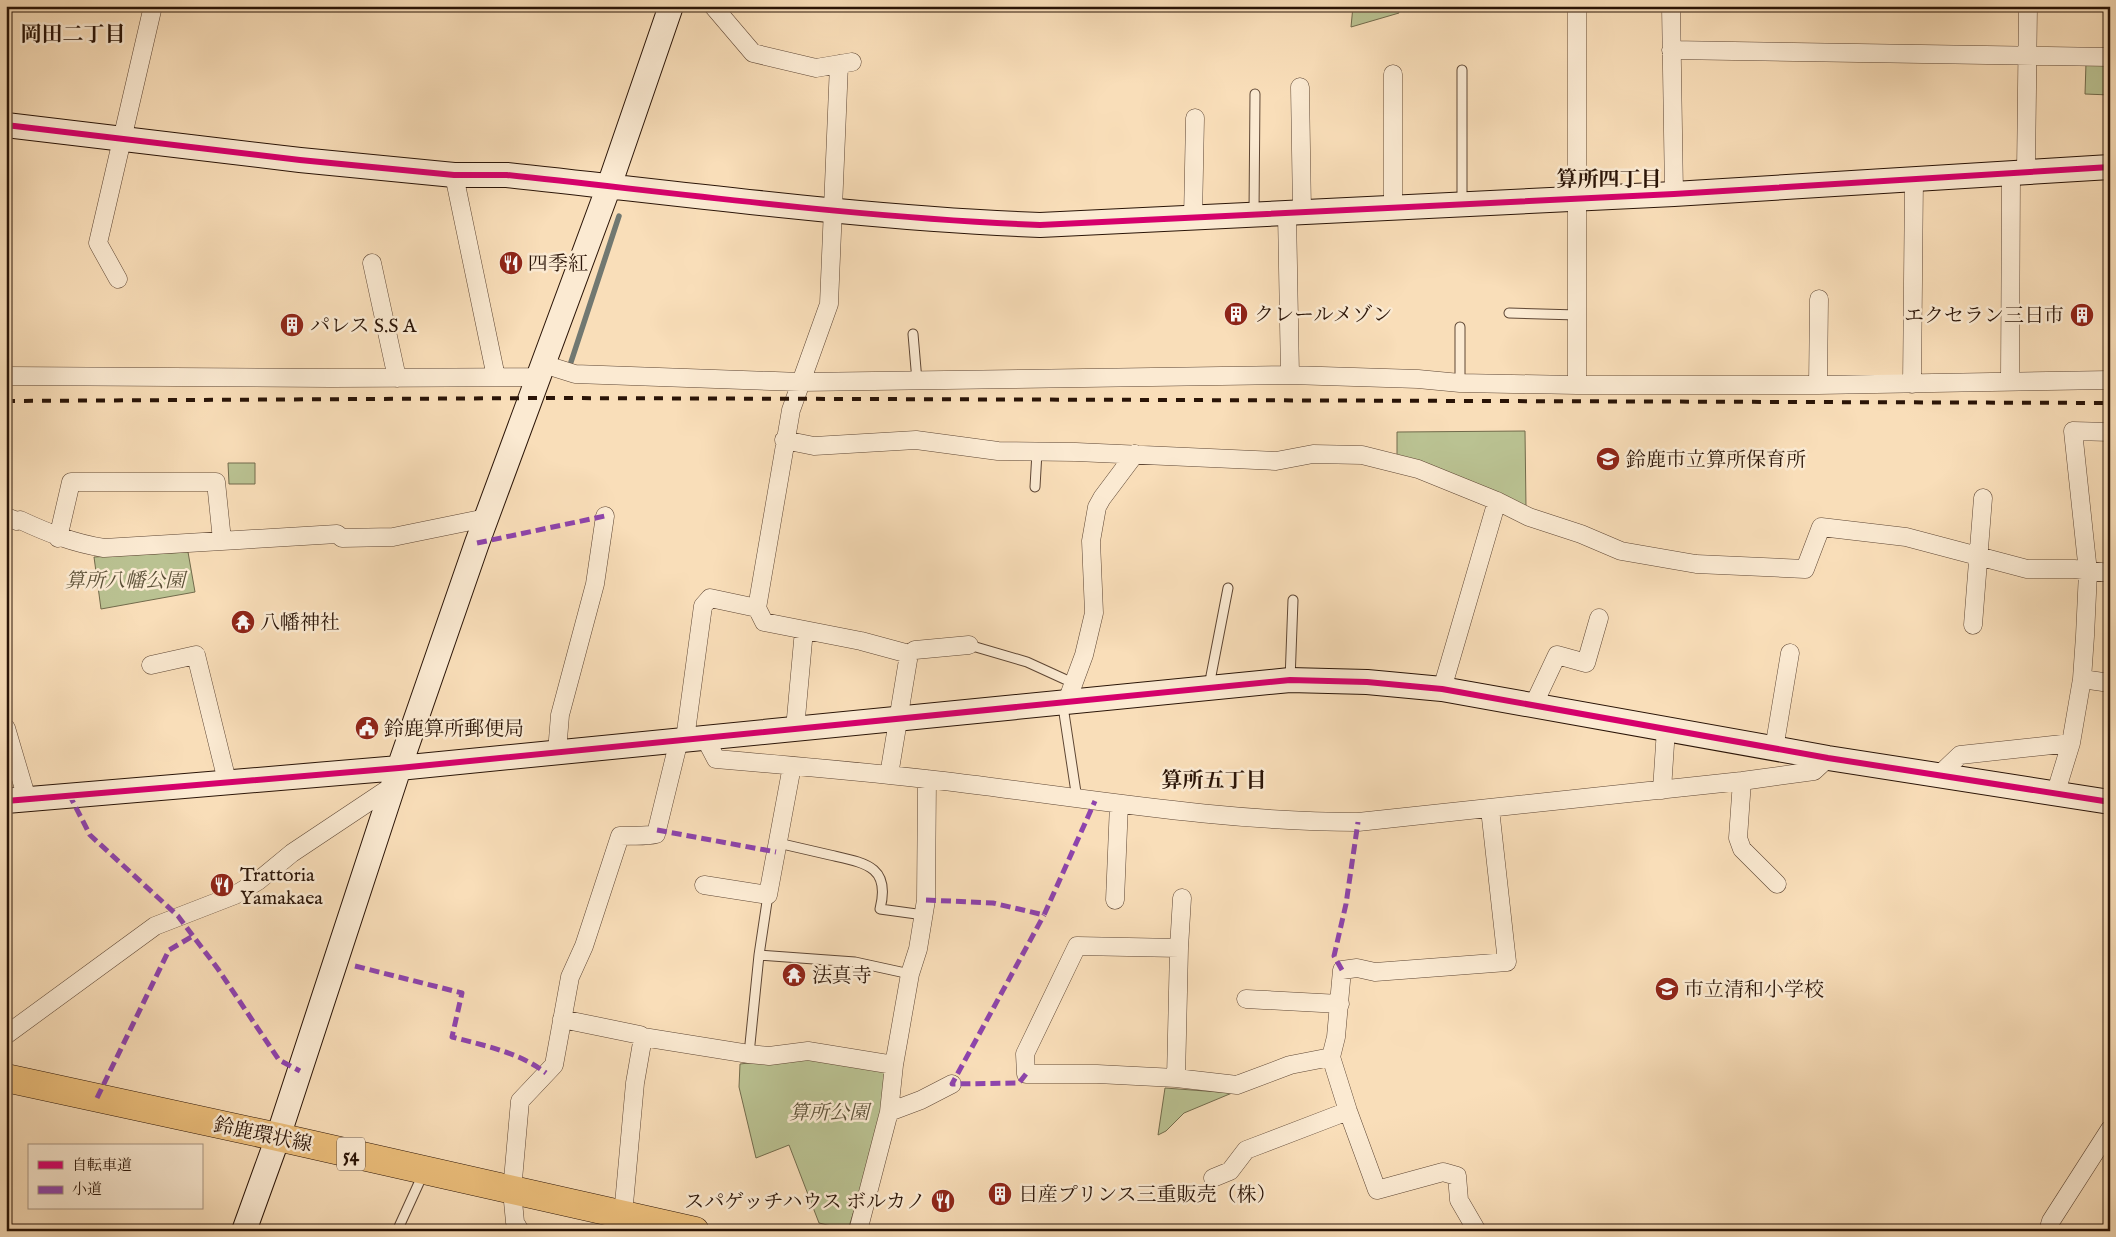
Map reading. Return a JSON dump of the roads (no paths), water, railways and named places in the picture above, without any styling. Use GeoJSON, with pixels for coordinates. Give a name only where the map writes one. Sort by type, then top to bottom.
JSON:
{"type":"FeatureCollection","features":[{"type":"Feature","properties":{"kind":"main road","name":"鈴鹿環状線"},"geometry":{"type":"LineString","coordinates":[[6,1078],[695,1231]]}},
{"type":"Feature","properties":{"kind":"street"},"geometry":{"type":"LineString","coordinates":[[118,279],[98,243],[153,6]]}},
{"type":"Feature","properties":{"kind":"street"},"geometry":{"type":"LineString","coordinates":[[244,1231],[278,1137],[396,776],[486,518],[609,186],[671,6]]}},
{"type":"Feature","properties":{"kind":"street"},"geometry":{"type":"LineString","coordinates":[[712,6],[753,53],[816,68],[846,63],[832,210],[829,304],[794,399],[784,440],[757,608],[764,622],[861,641],[909,654]]}},
{"type":"Feature","properties":{"kind":"street"},"geometry":{"type":"LineString","coordinates":[[1577,6],[1577,385]]}},
{"type":"Feature","properties":{"kind":"street"},"geometry":{"type":"LineString","coordinates":[[1672,6],[1674,194]]}},
{"type":"Feature","properties":{"kind":"street"},"geometry":{"type":"LineString","coordinates":[[2010,381],[2019,172],[2028,56],[2028,6]]}},
{"type":"Feature","properties":{"kind":"street"},"geometry":{"type":"LineString","coordinates":[[1672,50],[2110,57]]}},
{"type":"Feature","properties":{"kind":"street"},"geometry":{"type":"LineString","coordinates":[[1393,74],[1393,209]]}},
{"type":"Feature","properties":{"kind":"street"},"geometry":{"type":"LineString","coordinates":[[1290,375],[1294,213],[1300,87]]}},
{"type":"Feature","properties":{"kind":"street"},"geometry":{"type":"LineString","coordinates":[[1193,218],[1195,118]]}},
{"type":"Feature","properties":{"kind":"street"},"geometry":{"type":"LineString","coordinates":[[6,125],[300,160],[454,175],[508,175],[832,210],[962,222],[1040,225],[1674,194],[2110,166]]}},
{"type":"Feature","properties":{"kind":"street"},"geometry":{"type":"LineString","coordinates":[[454,175],[496,377]]}},
{"type":"Feature","properties":{"kind":"street"},"geometry":{"type":"LineString","coordinates":[[1912,384],[1914,179]]}},
{"type":"Feature","properties":{"kind":"street"},"geometry":{"type":"LineString","coordinates":[[372,263],[398,378]]}},
{"type":"Feature","properties":{"kind":"street"},"geometry":{"type":"LineString","coordinates":[[1818,385],[1819,299]]}},
{"type":"Feature","properties":{"kind":"street"},"geometry":{"type":"LineString","coordinates":[[6,376],[398,378],[496,377],[541,371],[575,374],[801,382],[1290,375],[1418,379],[1460,383],[1577,385],[1818,385],[2110,380]]}},
{"type":"Feature","properties":{"kind":"street"},"geometry":{"type":"LineString","coordinates":[[2055,795],[2072,743],[2082,679],[2088,572],[2073,431],[2110,432]]}},
{"type":"Feature","properties":{"kind":"street"},"geometry":{"type":"LineString","coordinates":[[784,440],[814,446],[916,440],[998,451],[1135,454],[1276,461],[1313,454],[1362,455],[1418,470],[1497,501],[1530,517],[1581,534],[1621,551],[1696,564],[1805,568],[1821,527],[1906,537],[2027,569],[2074,569],[2110,573]]}},
{"type":"Feature","properties":{"kind":"street"},"geometry":{"type":"LineString","coordinates":[[1070,692],[1084,655],[1094,613],[1091,541],[1097,507],[1135,454]]}},
{"type":"Feature","properties":{"kind":"street"},"geometry":{"type":"LineString","coordinates":[[58,538],[71,482],[216,482],[222,540]]}},
{"type":"Feature","properties":{"kind":"street"},"geometry":{"type":"LineString","coordinates":[[1973,625],[1980,557],[1983,498]]}},
{"type":"Feature","properties":{"kind":"street"},"geometry":{"type":"LineString","coordinates":[[1442,689],[1497,501]]}},
{"type":"Feature","properties":{"kind":"street"},"geometry":{"type":"LineString","coordinates":[[557,752],[560,715],[595,584],[604,516]]}},
{"type":"Feature","properties":{"kind":"street"},"geometry":{"type":"LineString","coordinates":[[6,517],[17,521],[20,520],[58,538],[104,548],[337,534],[342,538],[393,537],[486,518]]}},
{"type":"Feature","properties":{"kind":"street"},"geometry":{"type":"LineString","coordinates":[[520,1231],[515,1222],[512,1191],[520,1101],[522,1096],[554,1065],[570,977],[584,946],[620,836],[642,837],[656,834],[690,739],[704,606],[710,598],[757,608]]}},
{"type":"Feature","properties":{"kind":"street"},"geometry":{"type":"LineString","coordinates":[[1534,706],[1557,655],[1586,662],[1599,618]]}},
{"type":"Feature","properties":{"kind":"street"},"geometry":{"type":"LineString","coordinates":[[795,729],[804,630]]}},
{"type":"Feature","properties":{"kind":"street"},"geometry":{"type":"LineString","coordinates":[[889,775],[909,654],[915,650],[970,644]]}},
{"type":"Feature","properties":{"kind":"street"},"geometry":{"type":"LineString","coordinates":[[1774,749],[1790,653]]}},
{"type":"Feature","properties":{"kind":"street"},"geometry":{"type":"LineString","coordinates":[[151,664],[196,655],[227,781]]}},
{"type":"Feature","properties":{"kind":"street"},"geometry":{"type":"LineString","coordinates":[[2082,679],[2110,683]]}},
{"type":"Feature","properties":{"kind":"street"},"geometry":{"type":"LineString","coordinates":[[6,728],[13,798],[227,781],[396,776],[557,752],[998,710],[1070,692],[1209,687],[1290,680],[1368,682],[1442,689],[1774,749],[2055,795],[2110,802]]}},
{"type":"Feature","properties":{"kind":"street"},"geometry":{"type":"LineString","coordinates":[[1662,790],[1666,729]]}},
{"type":"Feature","properties":{"kind":"street"},"geometry":{"type":"LineString","coordinates":[[690,739],[716,759],[927,779],[1119,804],[1296,822],[1358,822],[1742,781],[1814,771],[1828,758]]}},
{"type":"Feature","properties":{"kind":"street"},"geometry":{"type":"LineString","coordinates":[[1938,776],[1960,755],[2072,743]]}},
{"type":"Feature","properties":{"kind":"street"},"geometry":{"type":"LineString","coordinates":[[704,885],[768,895],[792,766]]}},
{"type":"Feature","properties":{"kind":"street"},"geometry":{"type":"LineString","coordinates":[[6,1035],[155,926],[235,895],[258,881],[292,853],[396,776]]}},
{"type":"Feature","properties":{"kind":"street"},"geometry":{"type":"LineString","coordinates":[[858,1231],[889,1112],[894,1065],[910,974],[918,949],[924,915],[927,779]]}},
{"type":"Feature","properties":{"kind":"street"},"geometry":{"type":"LineString","coordinates":[[1742,781],[1738,838],[1742,849],[1777,884]]}},
{"type":"Feature","properties":{"kind":"street"},"geometry":{"type":"LineString","coordinates":[[1115,900],[1119,804]]}},
{"type":"Feature","properties":{"kind":"street"},"geometry":{"type":"LineString","coordinates":[[1477,1231],[1459,1200],[1457,1176],[1443,1172],[1377,1190],[1348,1111],[1331,1057],[1336,1037],[1342,970],[1357,968],[1375,972],[1507,962],[1490,809]]}},
{"type":"Feature","properties":{"kind":"street"},"geometry":{"type":"LineString","coordinates":[[1176,1078],[1178,948],[1182,898]]}},
{"type":"Feature","properties":{"kind":"street"},"geometry":{"type":"LineString","coordinates":[[1178,948],[1077,946],[1025,1054],[1026,1074],[1097,1074],[1176,1078],[1237,1085],[1290,1065],[1331,1057]]}},
{"type":"Feature","properties":{"kind":"street"},"geometry":{"type":"LineString","coordinates":[[1246,999],[1340,1004]]}},
{"type":"Feature","properties":{"kind":"street"},"geometry":{"type":"LineString","coordinates":[[562,1019],[640,1035],[644,1038],[749,1054],[769,1056],[808,1051],[894,1065]]}},
{"type":"Feature","properties":{"kind":"street"},"geometry":{"type":"LineString","coordinates":[[623,1215],[635,1083],[644,1038]]}},
{"type":"Feature","properties":{"kind":"street"},"geometry":{"type":"LineString","coordinates":[[889,1112],[920,1100],[952,1084]]}},
{"type":"Feature","properties":{"kind":"street"},"geometry":{"type":"LineString","coordinates":[[1213,1178],[1230,1171],[1246,1150],[1348,1111]]}},
{"type":"Feature","properties":{"kind":"street"},"geometry":{"type":"LineString","coordinates":[[2048,1231],[2051,1221],[2108,1137]]}},
{"type":"Feature","properties":{"kind":"lane"},"geometry":{"type":"LineString","coordinates":[[1462,70],[1462,205]]}},
{"type":"Feature","properties":{"kind":"lane"},"geometry":{"type":"LineString","coordinates":[[1254,215],[1255,94]]}},
{"type":"Feature","properties":{"kind":"lane"},"geometry":{"type":"LineString","coordinates":[[1509,314],[1577,315]]}},
{"type":"Feature","properties":{"kind":"lane"},"geometry":{"type":"LineString","coordinates":[[1460,327],[1460,383]]}},
{"type":"Feature","properties":{"kind":"lane"},"geometry":{"type":"LineString","coordinates":[[913,334],[917,380]]}},
{"type":"Feature","properties":{"kind":"lane"},"geometry":{"type":"LineString","coordinates":[[1035,488],[1037,452]]}},
{"type":"Feature","properties":{"kind":"lane"},"geometry":{"type":"LineString","coordinates":[[1209,687],[1228,588]]}},
{"type":"Feature","properties":{"kind":"lane"},"geometry":{"type":"LineString","coordinates":[[1290,680],[1293,600]]}},
{"type":"Feature","properties":{"kind":"lane"},"geometry":{"type":"LineString","coordinates":[[970,644],[1026,662],[1070,692],[1064,713],[1077,799]]}},
{"type":"Feature","properties":{"kind":"lane"},"geometry":{"type":"LineString","coordinates":[[778,844],[866,864],[880,879],[884,895],[880,910],[924,915]]}},
{"type":"Feature","properties":{"kind":"lane"},"geometry":{"type":"LineString","coordinates":[[749,1054],[759,955],[768,895]]}},
{"type":"Feature","properties":{"kind":"lane"},"geometry":{"type":"LineString","coordinates":[[759,955],[855,962],[910,974]]}},
{"type":"Feature","properties":{"kind":"lane"},"geometry":{"type":"LineString","coordinates":[[397,1231],[424,1171]]}},
{"type":"Feature","properties":{"kind":"waterway"},"geometry":{"type":"LineString","coordinates":[[571,362],[619,216]]}},
{"type":"Feature","properties":{"kind":"railway"},"geometry":{"type":"LineString","coordinates":[[6,401],[547,398],[2110,403]]}},
{"type":"Feature","properties":{"kind":"place","name":"四季紅"},"geometry":{"type":"Point","coordinates":[511,263]}},
{"type":"Feature","properties":{"kind":"place","name":"クレールメゾン"},"geometry":{"type":"Point","coordinates":[1236,314]}},
{"type":"Feature","properties":{"kind":"place","name":"エクセラン三日市"},"geometry":{"type":"Point","coordinates":[2082,315]}},
{"type":"Feature","properties":{"kind":"place","name":"パレス S.S A"},"geometry":{"type":"Point","coordinates":[292,325]}},
{"type":"Feature","properties":{"kind":"place","name":"鈴鹿市立算所保育所"},"geometry":{"type":"Point","coordinates":[1608,459]}},
{"type":"Feature","properties":{"kind":"place","name":"八幡神社"},"geometry":{"type":"Point","coordinates":[243,622]}},
{"type":"Feature","properties":{"kind":"place","name":"鈴鹿算所郵便局"},"geometry":{"type":"Point","coordinates":[367,728]}},
{"type":"Feature","properties":{"kind":"place","name":"Trattoria Yamakaea"},"geometry":{"type":"Point","coordinates":[222,885]}},
{"type":"Feature","properties":{"kind":"place","name":"法真寺"},"geometry":{"type":"Point","coordinates":[794,975]}},
{"type":"Feature","properties":{"kind":"place","name":"市立清和小学校"},"geometry":{"type":"Point","coordinates":[1667,989]}},
{"type":"Feature","properties":{"kind":"place","name":"日産プリンス三重販売（株）"},"geometry":{"type":"Point","coordinates":[1000,1194]}},
{"type":"Feature","properties":{"kind":"place","name":"スパゲッチハウス ボルカノ"},"geometry":{"type":"Point","coordinates":[943,1201]}},
{"type":"Feature","properties":{"kind":"district","name":"岡田二丁目"},"geometry":{"type":"Point","coordinates":[73,34]}},
{"type":"Feature","properties":{"kind":"district","name":"算所四丁目"},"geometry":{"type":"Point","coordinates":[1609,179]}},
{"type":"Feature","properties":{"kind":"district","name":"算所五丁目"},"geometry":{"type":"Point","coordinates":[1214,780]}},
{"type":"Feature","properties":{"kind":"park label","name":"算所八幡公園"},"geometry":{"type":"Point","coordinates":[125,580]}},
{"type":"Feature","properties":{"kind":"park label","name":"算所公園"},"geometry":{"type":"Point","coordinates":[829,1112]}}]}
